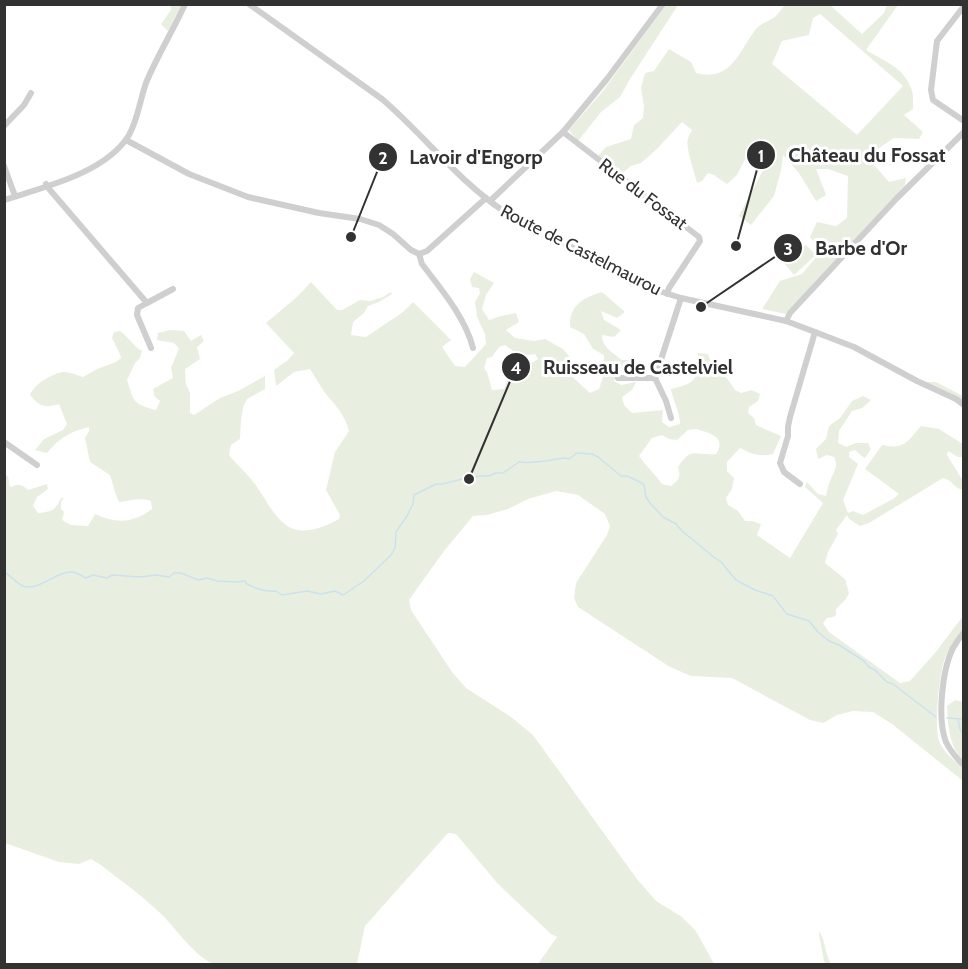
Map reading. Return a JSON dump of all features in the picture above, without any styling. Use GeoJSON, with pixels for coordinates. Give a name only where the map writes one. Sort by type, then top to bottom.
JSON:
{"type":"FeatureCollection","features":[{"type":"Feature","properties":{"kind":"street"},"geometry":{"type":"LineString","coordinates":[[4,198],[72,177],[106,159],[126,140],[147,83],[185,4]]}},
{"type":"Feature","properties":{"kind":"street","name":"Route de Castelmaurou"},"geometry":{"type":"LineString","coordinates":[[249,4],[382,99],[446,162],[488,200],[505,212],[639,283],[681,298],[786,321],[816,332],[854,347],[956,399],[963,405]]}},
{"type":"Feature","properties":{"kind":"street"},"geometry":{"type":"LineString","coordinates":[[419,254],[427,251],[488,200],[563,132],[607,79],[663,4]]}},
{"type":"Feature","properties":{"kind":"street"},"geometry":{"type":"LineString","coordinates":[[963,6],[937,41],[931,90],[933,99],[963,121]]}},
{"type":"Feature","properties":{"kind":"street"},"geometry":{"type":"LineString","coordinates":[[4,126],[24,105],[31,93]]}},
{"type":"Feature","properties":{"kind":"street","name":"Rue du Fossat"},"geometry":{"type":"LineString","coordinates":[[563,132],[699,237],[700,241],[667,294]]}},
{"type":"Feature","properties":{"kind":"street"},"geometry":{"type":"LineString","coordinates":[[786,321],[790,313],[897,198],[963,132]]}},
{"type":"Feature","properties":{"kind":"street"},"geometry":{"type":"LineString","coordinates":[[126,140],[189,174],[248,197],[319,213],[360,219],[379,225],[419,254],[422,264],[471,338],[473,348]]}},
{"type":"Feature","properties":{"kind":"street"},"geometry":{"type":"LineString","coordinates":[[4,166],[15,195]]}},
{"type":"Feature","properties":{"kind":"street"},"geometry":{"type":"LineString","coordinates":[[47,184],[147,303]]}},
{"type":"Feature","properties":{"kind":"street"},"geometry":{"type":"LineString","coordinates":[[151,348],[137,315],[138,308],[173,289]]}},
{"type":"Feature","properties":{"kind":"street"},"geometry":{"type":"LineString","coordinates":[[670,418],[666,401],[655,378],[681,298]]}},
{"type":"Feature","properties":{"kind":"street"},"geometry":{"type":"LineString","coordinates":[[800,484],[784,472],[780,463],[788,436],[790,417],[816,332]]}},
{"type":"Feature","properties":{"kind":"street"},"geometry":{"type":"LineString","coordinates":[[618,378],[655,378]]}},
{"type":"Feature","properties":{"kind":"street"},"geometry":{"type":"LineString","coordinates":[[4,442],[38,465]]}},
{"type":"Feature","properties":{"kind":"street"},"geometry":{"type":"LineString","coordinates":[[963,632],[954,646],[944,675],[942,719],[946,741],[963,765]]}},
{"type":"Feature","properties":{"kind":"green space"},"geometry":{"type":"Polygon","coordinates":[[[170,5],[181,5],[168,31],[161,24],[171,10],[170,5]]]}},
{"type":"Feature","properties":{"kind":"green space"},"geometry":{"type":"Polygon","coordinates":[[[666,5],[678,5],[620,97],[601,112],[578,141],[569,130],[603,91],[666,5]]]}},
{"type":"Feature","properties":{"kind":"green space"},"geometry":{"type":"Polygon","coordinates":[[[785,5],[830,5],[862,34],[884,13],[887,5],[898,5],[866,50],[891,65],[907,79],[912,92],[913,109],[904,115],[923,132],[919,139],[894,138],[879,148],[874,165],[889,182],[906,178],[905,185],[786,314],[762,309],[780,281],[802,274],[822,250],[810,237],[817,222],[836,226],[847,218],[848,176],[828,169],[816,169],[826,195],[816,201],[799,173],[783,155],[774,196],[751,225],[739,216],[763,170],[760,161],[746,157],[737,175],[727,184],[708,173],[702,181],[697,183],[687,143],[692,130],[682,122],[641,163],[631,166],[621,174],[598,156],[606,147],[631,139],[634,125],[643,118],[641,88],[645,73],[654,71],[669,49],[691,62],[696,73],[708,75],[718,73],[733,63],[756,29],[776,16],[785,5]],[[820,14],[813,18],[809,35],[782,41],[772,64],[857,135],[903,86],[820,14]]]}},
{"type":"Feature","properties":{"kind":"green space"},"geometry":{"type":"Polygon","coordinates":[[[806,245],[816,255],[794,275],[785,264],[806,245]]]}},
{"type":"Feature","properties":{"kind":"green space"},"geometry":{"type":"Polygon","coordinates":[[[474,272],[494,283],[486,295],[482,309],[489,320],[516,313],[519,322],[506,330],[515,338],[534,341],[545,339],[563,349],[569,356],[566,363],[567,372],[590,393],[599,389],[603,377],[598,369],[604,361],[604,355],[593,349],[584,334],[570,327],[570,319],[578,304],[602,292],[625,312],[617,318],[601,311],[604,320],[621,330],[614,337],[602,335],[602,339],[606,346],[622,360],[637,361],[618,374],[614,381],[621,385],[636,382],[632,390],[622,397],[624,405],[632,413],[663,410],[662,422],[669,427],[680,424],[671,389],[688,384],[695,378],[698,353],[708,354],[712,366],[724,374],[735,390],[741,393],[752,390],[760,394],[758,401],[749,407],[748,413],[754,418],[756,425],[781,436],[773,454],[756,454],[740,448],[727,462],[727,471],[734,478],[732,489],[726,498],[728,505],[738,511],[745,521],[761,524],[757,535],[790,558],[823,503],[805,487],[807,482],[818,494],[826,496],[835,469],[834,457],[827,455],[818,459],[816,449],[826,439],[829,426],[840,418],[852,401],[863,396],[871,400],[862,408],[852,411],[839,431],[838,443],[846,447],[856,443],[868,443],[871,449],[865,458],[855,450],[849,452],[849,457],[858,464],[843,500],[848,513],[853,511],[863,515],[899,494],[865,469],[882,445],[901,445],[909,440],[921,426],[939,429],[963,444],[963,457],[958,457],[948,451],[947,455],[963,481],[963,490],[943,478],[869,523],[860,526],[847,515],[836,530],[838,534],[825,563],[845,579],[849,593],[836,609],[836,615],[827,618],[823,623],[829,632],[900,683],[910,681],[963,616],[962,630],[947,654],[943,666],[937,724],[941,745],[946,753],[963,768],[963,781],[892,724],[873,712],[853,711],[837,715],[823,723],[810,720],[732,678],[691,676],[670,667],[578,607],[574,598],[576,583],[607,535],[610,526],[605,514],[578,495],[556,491],[528,499],[508,509],[473,516],[444,551],[409,600],[411,610],[452,672],[466,688],[511,717],[533,735],[637,879],[656,901],[682,917],[696,931],[714,964],[538,964],[557,937],[498,884],[456,834],[448,833],[365,926],[357,964],[213,964],[191,947],[145,900],[91,859],[79,864],[59,862],[5,843],[5,475],[8,476],[10,487],[20,485],[28,490],[47,484],[48,489],[37,497],[33,506],[38,513],[46,512],[55,508],[61,498],[64,498],[61,502],[61,509],[64,512],[62,520],[71,525],[88,526],[95,514],[125,521],[152,509],[151,501],[147,500],[119,502],[110,475],[90,462],[85,438],[89,427],[65,436],[47,453],[35,450],[44,439],[63,430],[67,424],[59,404],[43,406],[30,395],[39,383],[53,375],[65,372],[83,377],[116,362],[121,358],[112,338],[114,332],[120,331],[142,351],[127,380],[133,397],[142,406],[156,410],[160,401],[155,397],[153,389],[173,378],[171,368],[179,348],[174,343],[157,340],[158,333],[170,330],[184,331],[191,341],[201,335],[204,341],[197,347],[200,359],[185,369],[186,384],[190,393],[190,413],[194,415],[220,398],[265,376],[265,389],[247,399],[241,418],[240,439],[231,445],[229,455],[254,483],[281,521],[292,529],[313,530],[339,519],[340,515],[326,490],[335,452],[349,431],[343,415],[310,369],[294,372],[276,386],[274,370],[294,353],[266,323],[311,282],[337,310],[342,310],[360,300],[370,301],[383,297],[391,292],[392,294],[379,302],[368,306],[364,313],[353,322],[351,335],[366,337],[403,312],[413,302],[451,340],[442,347],[455,366],[465,367],[486,344],[485,334],[477,317],[475,302],[480,293],[479,288],[472,287],[470,279],[474,272]],[[505,345],[499,347],[492,357],[487,358],[484,368],[492,390],[504,389],[508,379],[516,375],[509,364],[532,363],[538,359],[535,354],[520,356],[505,345]],[[696,429],[688,430],[677,440],[662,435],[652,438],[639,456],[662,484],[671,486],[676,482],[679,478],[678,467],[690,454],[716,454],[719,448],[718,440],[711,434],[696,429]]]}},
{"type":"Feature","properties":{"kind":"green space"},"geometry":{"type":"Polygon","coordinates":[[[926,382],[936,382],[963,396],[963,401],[948,392],[926,382]]]}},
{"type":"Feature","properties":{"kind":"green space"},"geometry":{"type":"Polygon","coordinates":[[[955,700],[963,702],[963,760],[955,749],[949,728],[947,706],[955,700]]]}},
{"type":"Feature","properties":{"kind":"green space"},"geometry":{"type":"Polygon","coordinates":[[[819,931],[831,964],[826,964],[824,961],[819,931]]]}},
{"type":"Feature","properties":{"kind":"waterway"},"geometry":{"type":"LineString","coordinates":[[4,572],[20,585],[29,587],[67,572],[75,572],[86,578],[93,575],[107,578],[112,575],[169,577],[174,573],[181,573],[198,580],[207,578],[217,581],[245,581],[258,589],[276,591],[282,595],[307,591],[321,594],[335,591],[343,595],[364,581],[391,555],[395,548],[396,532],[413,504],[414,495],[436,484],[503,473],[519,462],[569,459],[577,453],[592,454],[621,476],[627,476],[644,485],[646,497],[663,517],[676,524],[721,562],[736,580],[773,596],[787,614],[809,621],[829,641],[864,661],[887,682],[893,684],[936,717]]}},
{"type":"Feature","properties":{"kind":"waterway"},"geometry":{"type":"LineString","coordinates":[[947,718],[964,719]]}},
{"type":"Feature","properties":{"kind":"waterway"},"geometry":{"type":"LineString","coordinates":[[958,719],[964,737]]}},
{"type":"Feature","properties":{"kind":"place","name":"Lavoir d'Engorp"},"geometry":{"type":"Point","coordinates":[351,237]}},
{"type":"Feature","properties":{"kind":"place","name":"Château du Fossat"},"geometry":{"type":"Point","coordinates":[736,246]}},
{"type":"Feature","properties":{"kind":"place","name":"Barbe d'Or"},"geometry":{"type":"Point","coordinates":[701,307]}},
{"type":"Feature","properties":{"kind":"place","name":"Ruisseau de Castelviel"},"geometry":{"type":"Point","coordinates":[469,479]}}]}
